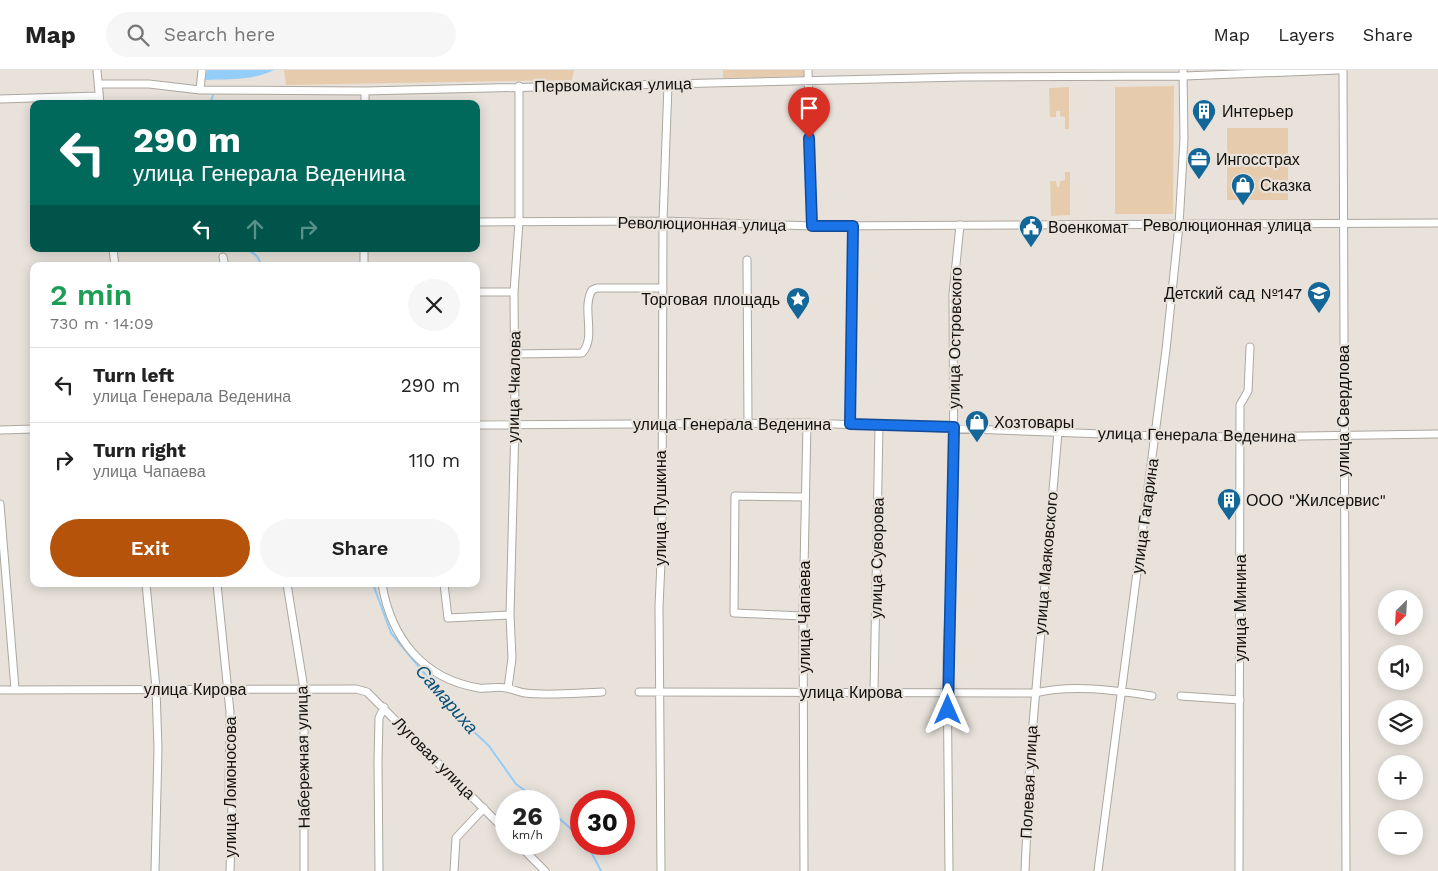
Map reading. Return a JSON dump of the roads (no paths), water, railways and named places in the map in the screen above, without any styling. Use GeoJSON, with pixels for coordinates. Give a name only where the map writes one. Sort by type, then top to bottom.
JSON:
{"type":"FeatureCollection","features":[{"type":"Feature","properties":{"kind":"street"},"geometry":{"type":"LineString","coordinates":[[0,99],[99,100],[97,70]]}},
{"type":"Feature","properties":{"kind":"street"},"geometry":{"type":"LineString","coordinates":[[200,90],[202,70]]}},
{"type":"Feature","properties":{"kind":"street"},"geometry":{"type":"LineString","coordinates":[[808,70],[812,226]]}},
{"type":"Feature","properties":{"kind":"street","name":"Первомайская улица"},"geometry":{"type":"LineString","coordinates":[[98,84],[149,84],[200,90],[365,91],[519,86],[668,85],[808,81],[963,73],[1184,73],[1338,70]]}},
{"type":"Feature","properties":{"kind":"street","name":"улица Свердлова"},"geometry":{"type":"LineString","coordinates":[[1343,70],[1346,871]]}},
{"type":"Feature","properties":{"kind":"street","name":"улица Гагарина"},"geometry":{"type":"LineString","coordinates":[[1098,871],[1156,436],[1178,225],[1184,139],[1184,73]]}},
{"type":"Feature","properties":{"kind":"street","name":"улица Пушкина"},"geometry":{"type":"LineString","coordinates":[[660,871],[659,692],[663,222],[668,85]]}},
{"type":"Feature","properties":{"kind":"street","name":"улица Чкалова"},"geometry":{"type":"LineString","coordinates":[[508,688],[512,658],[510,615],[515,424],[514,292],[519,222],[519,86]]}},
{"type":"Feature","properties":{"kind":"street"},"geometry":{"type":"LineString","coordinates":[[365,91],[365,100]]}},
{"type":"Feature","properties":{"kind":"street","name":"Революционная улица"},"geometry":{"type":"LineString","coordinates":[[480,222],[663,222],[812,226],[1438,223]]}},
{"type":"Feature","properties":{"kind":"street","name":"улица Островского"},"geometry":{"type":"LineString","coordinates":[[949,871],[948,692],[954,427],[953,294],[960,225]]}},
{"type":"Feature","properties":{"kind":"street"},"geometry":{"type":"LineString","coordinates":[[850,424],[853,226]]}},
{"type":"Feature","properties":{"kind":"street"},"geometry":{"type":"LineString","coordinates":[[223,257],[224,262]]}},
{"type":"Feature","properties":{"kind":"street"},"geometry":{"type":"LineString","coordinates":[[747,260],[748,423]]}},
{"type":"Feature","properties":{"kind":"street"},"geometry":{"type":"LineString","coordinates":[[514,354],[582,353],[588,343],[589,298],[592,290],[597,288],[663,288]]}},
{"type":"Feature","properties":{"kind":"street"},"geometry":{"type":"LineString","coordinates":[[480,292],[514,292]]}},
{"type":"Feature","properties":{"kind":"street","name":"улица Минина"},"geometry":{"type":"LineString","coordinates":[[1239,871],[1240,406],[1248,391],[1250,347]]}},
{"type":"Feature","properties":{"kind":"street","name":"улица Генерала Веденина"},"geometry":{"type":"LineString","coordinates":[[480,425],[807,423],[1156,436],[1241,437],[1438,434]]}},
{"type":"Feature","properties":{"kind":"street","name":"улица Чапаева"},"geometry":{"type":"LineString","coordinates":[[804,871],[803,616],[807,423]]}},
{"type":"Feature","properties":{"kind":"street","name":"улица Суворова"},"geometry":{"type":"LineString","coordinates":[[874,691],[879,425]]}},
{"type":"Feature","properties":{"kind":"street"},"geometry":{"type":"LineString","coordinates":[[0,430],[30,429]]}},
{"type":"Feature","properties":{"kind":"street","name":"улица Маяковского"},"geometry":{"type":"LineString","coordinates":[[1035,693],[1058,432]]}},
{"type":"Feature","properties":{"kind":"street"},"geometry":{"type":"LineString","coordinates":[[803,616],[734,613],[735,496],[805,497]]}},
{"type":"Feature","properties":{"kind":"street"},"geometry":{"type":"LineString","coordinates":[[0,504],[15,689]]}},
{"type":"Feature","properties":{"kind":"street"},"geometry":{"type":"LineString","coordinates":[[146,587],[156,688],[158,749],[155,871]]}},
{"type":"Feature","properties":{"kind":"street","name":"улица Ломоносова"},"geometry":{"type":"LineString","coordinates":[[217,587],[230,712],[229,790],[232,805],[230,871]]}},
{"type":"Feature","properties":{"kind":"street","name":"Набережная улица"},"geometry":{"type":"LineString","coordinates":[[287,587],[304,689],[304,871]]}},
{"type":"Feature","properties":{"kind":"street"},"geometry":{"type":"LineString","coordinates":[[383,587],[386,604],[399,637],[421,662],[448,679],[480,688],[508,688],[527,693],[602,692]]}},
{"type":"Feature","properties":{"kind":"street"},"geometry":{"type":"LineString","coordinates":[[444,587],[448,618],[510,615]]}},
{"type":"Feature","properties":{"kind":"street","name":"улица Кирова"},"geometry":{"type":"LineString","coordinates":[[0,690],[156,688],[178,690],[228,688],[356,689],[368,692],[384,707]]}},
{"type":"Feature","properties":{"kind":"street","name":"улица Кирова"},"geometry":{"type":"LineString","coordinates":[[639,692],[874,691],[1035,693],[1055,689],[1122,692],[1152,696]]}},
{"type":"Feature","properties":{"kind":"street","name":"Полевая улица"},"geometry":{"type":"LineString","coordinates":[[1025,871],[1035,693]]}},
{"type":"Feature","properties":{"kind":"street"},"geometry":{"type":"LineString","coordinates":[[1181,696],[1240,700]]}},
{"type":"Feature","properties":{"kind":"street"},"geometry":{"type":"LineString","coordinates":[[379,871],[378,761],[380,718],[384,707]]}},
{"type":"Feature","properties":{"kind":"street","name":"Луговая улица"},"geometry":{"type":"LineString","coordinates":[[384,707],[495,820]]}},
{"type":"Feature","properties":{"kind":"street"},"geometry":{"type":"LineString","coordinates":[[454,871],[456,838],[484,808]]}},
{"type":"Feature","properties":{"kind":"street"},"geometry":{"type":"LineString","coordinates":[[529,855],[545,871]]}},
{"type":"Feature","properties":{"kind":"water"},"geometry":{"type":"Polygon","coordinates":[[[207,70],[274,70],[249,78],[205,80],[207,70]]]}},
{"type":"Feature","properties":{"kind":"waterway","name":"Самариха"},"geometry":{"type":"LineString","coordinates":[[211,100],[213,95]]}},
{"type":"Feature","properties":{"kind":"waterway","name":"Самариха"},"geometry":{"type":"LineString","coordinates":[[251,252],[256,255],[260,262]]}},
{"type":"Feature","properties":{"kind":"waterway","name":"Самариха"},"geometry":{"type":"LineString","coordinates":[[374,587],[391,633],[467,725],[489,746],[516,784],[524,790]]}},
{"type":"Feature","properties":{"kind":"waterway","name":"Самариха"},"geometry":{"type":"LineString","coordinates":[[560,819],[570,828]]}},
{"type":"Feature","properties":{"kind":"waterway","name":"Самариха"},"geometry":{"type":"LineString","coordinates":[[593,855],[601,871]]}},
{"type":"Feature","properties":{"kind":"place","name":"Интерьер"},"geometry":{"type":"Point","coordinates":[1204,132]}},
{"type":"Feature","properties":{"kind":"place","name":"Ингосстрах"},"geometry":{"type":"Point","coordinates":[1199,180]}},
{"type":"Feature","properties":{"kind":"place","name":"Сказка"},"geometry":{"type":"Point","coordinates":[1243,206]}},
{"type":"Feature","properties":{"kind":"place","name":"Военкомат"},"geometry":{"type":"Point","coordinates":[1031,248]}},
{"type":"Feature","properties":{"kind":"place","name":"Детский сад №147"},"geometry":{"type":"Point","coordinates":[1319,314]}},
{"type":"Feature","properties":{"kind":"place","name":"Торговая площадь"},"geometry":{"type":"Point","coordinates":[798,320]}},
{"type":"Feature","properties":{"kind":"place","name":"Хозтовары"},"geometry":{"type":"Point","coordinates":[977,443]}},
{"type":"Feature","properties":{"kind":"place","name":"ООО \"Жилсервис\""},"geometry":{"type":"Point","coordinates":[1229,521]}}]}
